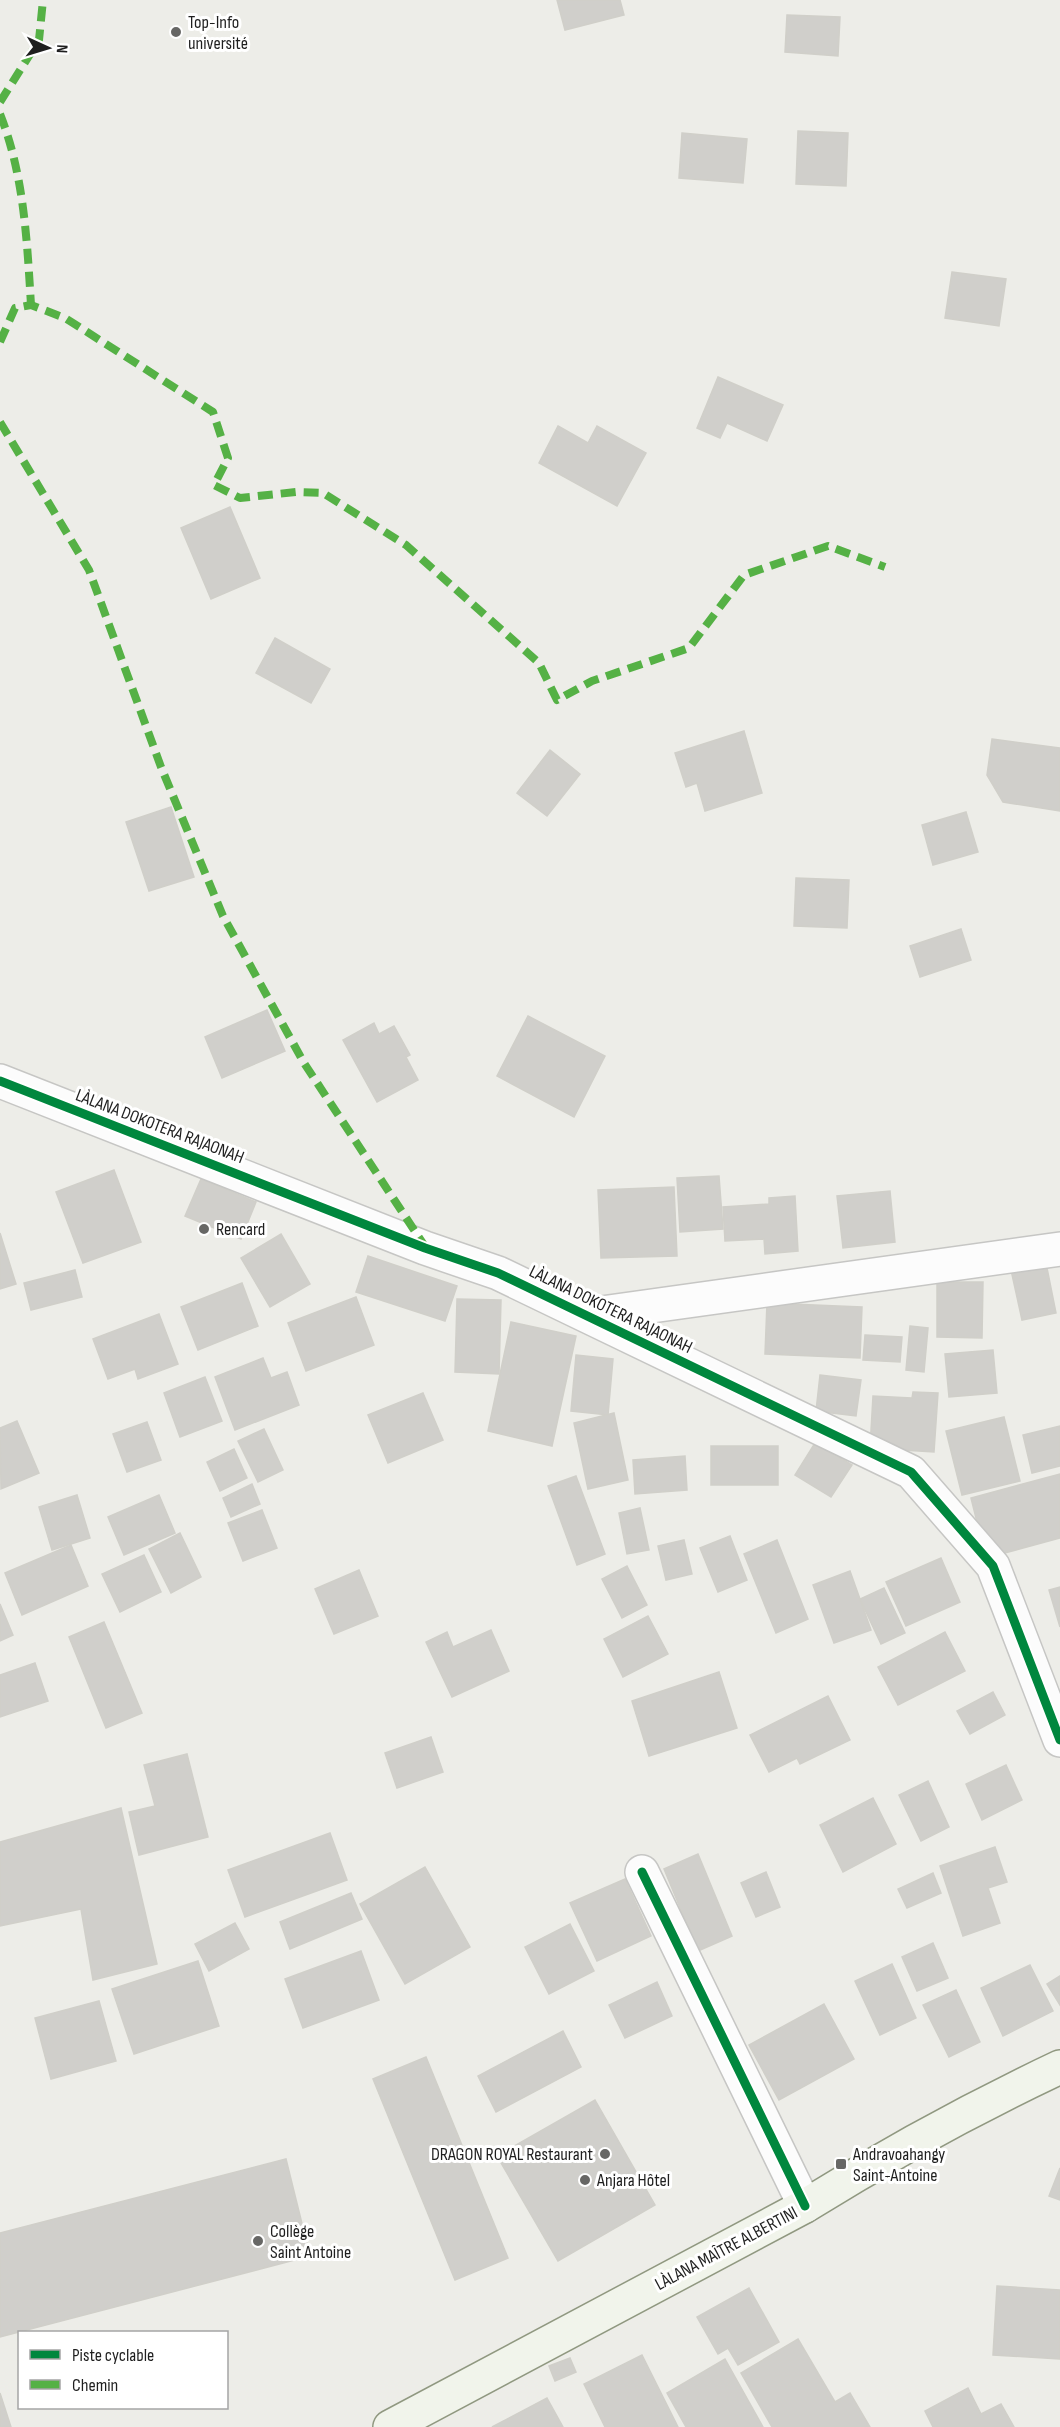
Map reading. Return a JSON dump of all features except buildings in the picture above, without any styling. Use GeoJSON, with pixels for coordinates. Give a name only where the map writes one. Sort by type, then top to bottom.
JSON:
{"type":"FeatureCollection","features":[{"type":"Feature","properties":{"kind":"main road","name":"LÀLANA MAÎTRE ALBERTINI"},"geometry":{"type":"LineString","coordinates":[[390,2427],[805,2206],[847,2180],[1024,2084],[1060,2067]]}},
{"type":"Feature","properties":{"kind":"main road"},"geometry":{"type":"LineString","coordinates":[[1024,2084],[1060,2088]]}},
{"type":"Feature","properties":{"kind":"street","name":"LÀLANA DOKOTERA RAJAONAH"},"geometry":{"type":"LineString","coordinates":[[0,1081],[426,1248],[498,1273],[911,1472],[993,1566],[1060,1740]]}},
{"type":"Feature","properties":{"kind":"street"},"geometry":{"type":"LineString","coordinates":[[587,1315],[1060,1249]]}},
{"type":"Feature","properties":{"kind":"street"},"geometry":{"type":"LineString","coordinates":[[642,1872],[805,2206]]}},
{"type":"Feature","properties":{"kind":"marked path"},"geometry":{"type":"LineString","coordinates":[[0,102],[39,40],[43,0]]}},
{"type":"Feature","properties":{"kind":"marked path"},"geometry":{"type":"LineString","coordinates":[[0,114],[14,160],[23,208],[31,305]]}},
{"type":"Feature","properties":{"kind":"marked path"},"geometry":{"type":"LineString","coordinates":[[0,342],[15,308],[31,305],[65,318],[213,412],[228,458],[214,485],[240,498],[296,492],[323,493],[406,545],[539,663],[557,700],[592,681],[689,648],[744,575],[828,546],[885,567]]}},
{"type":"Feature","properties":{"kind":"marked path"},"geometry":{"type":"LineString","coordinates":[[0,422],[89,570],[161,767],[223,916],[304,1063],[424,1245]]}},
{"type":"Feature","properties":{"kind":"cycle path"},"geometry":{"type":"LineString","coordinates":[[0,1081],[425,1248],[498,1273],[911,1472],[993,1566],[1060,1740]]}},
{"type":"Feature","properties":{"kind":"cycle path"},"geometry":{"type":"LineString","coordinates":[[642,1872],[805,2206]]}},
{"type":"Feature","properties":{"kind":"place","name":"Top-Info université"},"geometry":{"type":"Point","coordinates":[176,32]}},
{"type":"Feature","properties":{"kind":"place","name":"Rencard"},"geometry":{"type":"Point","coordinates":[204,1229]}},
{"type":"Feature","properties":{"kind":"place","name":"DRAGON ROYAL Restaurant"},"geometry":{"type":"Point","coordinates":[605,2154]}},
{"type":"Feature","properties":{"kind":"place","name":"Andravoahangy Saint-Antoine"},"geometry":{"type":"Point","coordinates":[841,2164]}},
{"type":"Feature","properties":{"kind":"place","name":"Anjara Hôtel"},"geometry":{"type":"Point","coordinates":[585,2180]}},
{"type":"Feature","properties":{"kind":"place","name":"Collège Saint Antoine"},"geometry":{"type":"Point","coordinates":[258,2241]}}]}
